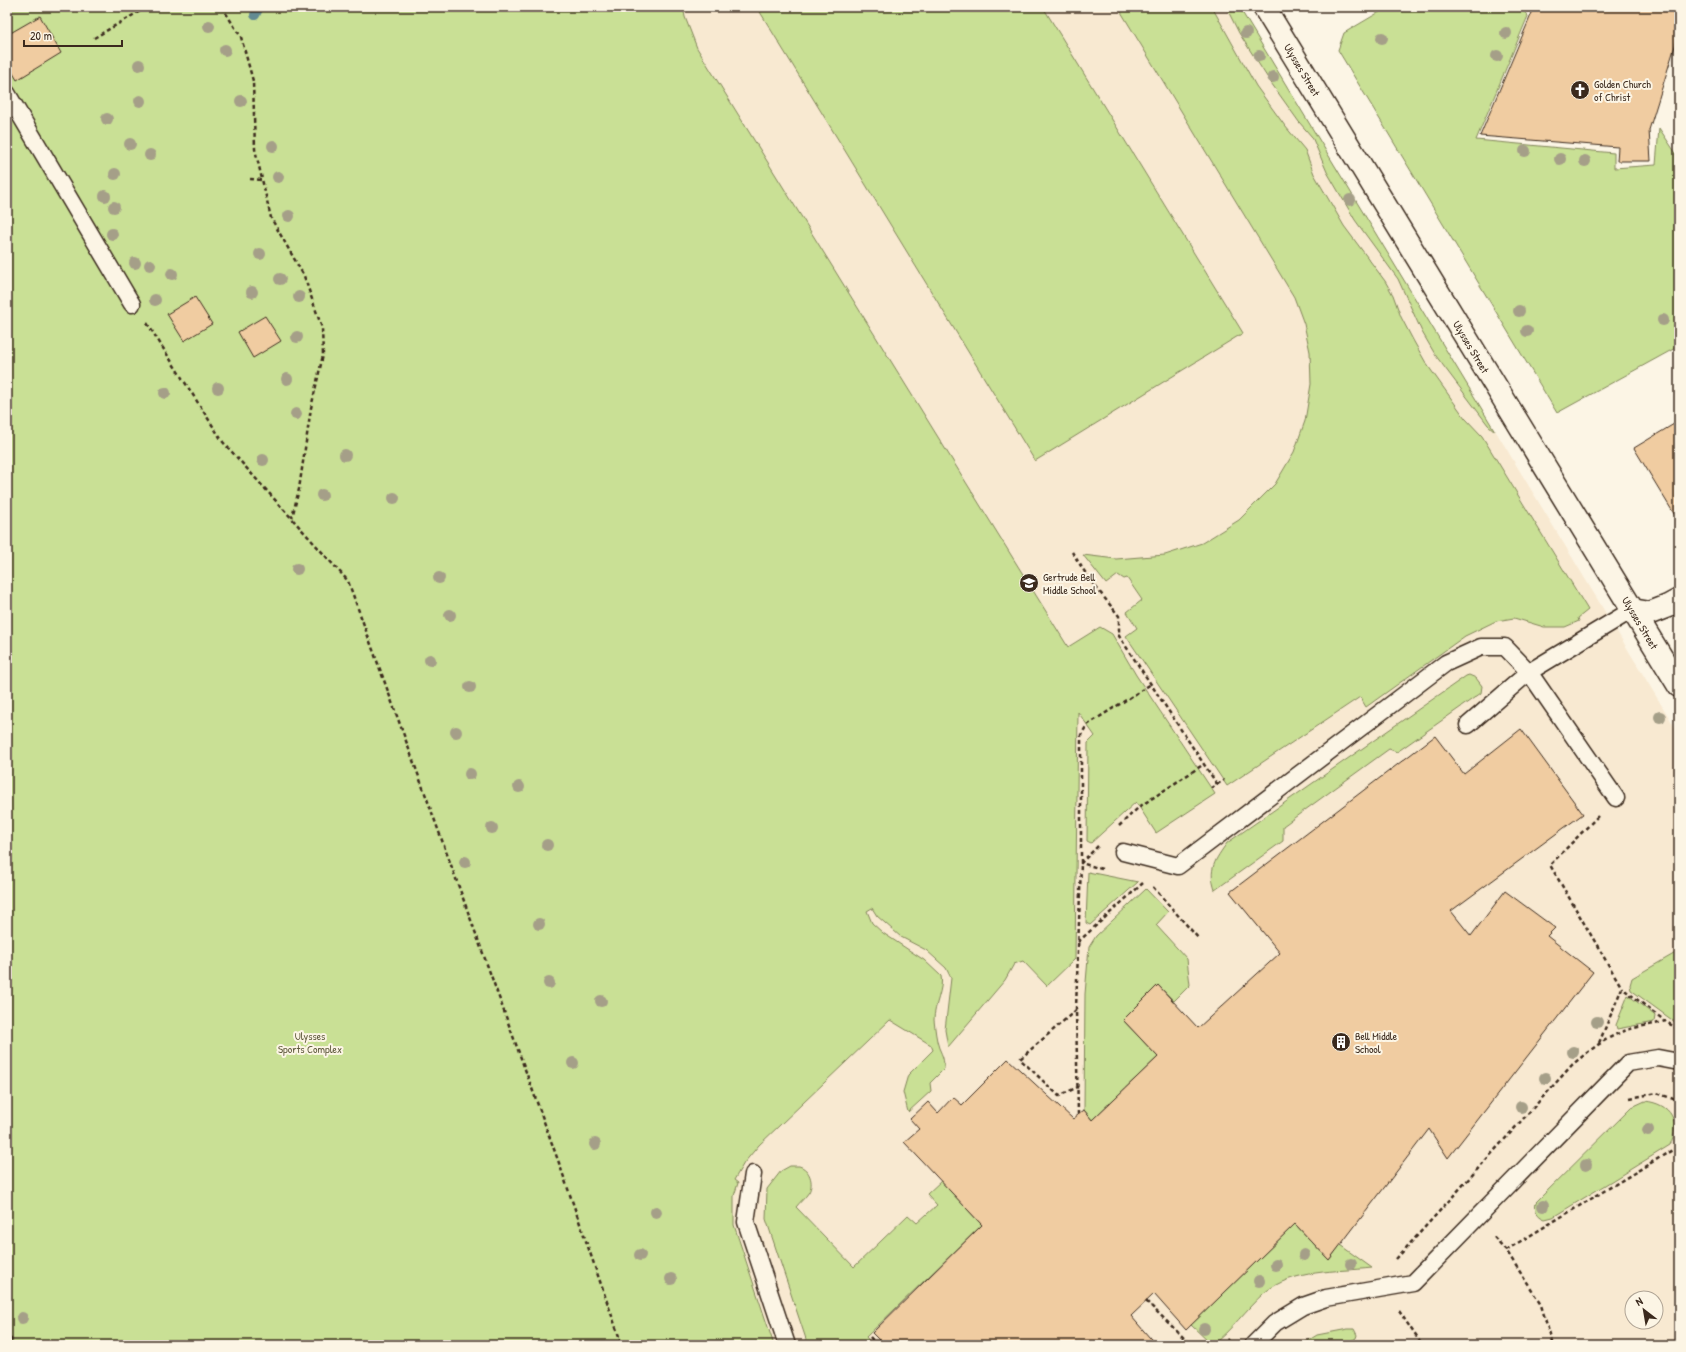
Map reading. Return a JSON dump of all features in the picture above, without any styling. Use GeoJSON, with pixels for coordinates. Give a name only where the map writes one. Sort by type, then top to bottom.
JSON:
{"type":"FeatureCollection","features":[{"type":"Feature","properties":{"kind":"street","name":"Ulysses Street"},"geometry":{"type":"LineString","coordinates":[[1264,7],[1679,686]]}},
{"type":"Feature","properties":{"kind":"street"},"geometry":{"type":"LineString","coordinates":[[1632,610],[1650,613],[1673,603]]}},
{"type":"Feature","properties":{"kind":"lane"},"geometry":{"type":"LineString","coordinates":[[7,93],[132,304]]}},
{"type":"Feature","properties":{"kind":"lane"},"geometry":{"type":"LineString","coordinates":[[1468,725],[1529,672],[1632,610]]}},
{"type":"Feature","properties":{"kind":"lane"},"geometry":{"type":"LineString","coordinates":[[1123,852],[1178,866],[1446,663],[1480,647],[1505,647],[1529,672],[1616,798]]}},
{"type":"Feature","properties":{"kind":"lane"},"geometry":{"type":"LineString","coordinates":[[1253,1345],[1275,1323],[1303,1306],[1326,1298],[1412,1283],[1628,1063],[1658,1058],[1679,1062]]}},
{"type":"Feature","properties":{"kind":"lane"},"geometry":{"type":"LineString","coordinates":[[753,1174],[746,1222],[787,1345]]}},
{"type":"Feature","properties":{"kind":"path"},"geometry":{"type":"LineString","coordinates":[[94,38],[147,7]]}},
{"type":"Feature","properties":{"kind":"path"},"geometry":{"type":"LineString","coordinates":[[222,7],[241,37],[253,80],[255,149],[270,218],[304,276],[322,328],[323,355],[311,408],[299,489],[292,518]]}},
{"type":"Feature","properties":{"kind":"path"},"geometry":{"type":"LineString","coordinates":[[250,179],[262,180]]}},
{"type":"Feature","properties":{"kind":"path"},"geometry":{"type":"LineString","coordinates":[[147,322],[223,442],[348,581],[559,1164],[622,1345]]}},
{"type":"Feature","properties":{"kind":"path"},"geometry":{"type":"LineString","coordinates":[[1072,552],[1090,580],[1119,616],[1119,636],[1217,784]]}},
{"type":"Feature","properties":{"kind":"path"},"geometry":{"type":"LineString","coordinates":[[1078,1115],[1076,1010],[1081,863],[1082,735],[1087,725],[1151,684]]}},
{"type":"Feature","properties":{"kind":"path"},"geometry":{"type":"LineString","coordinates":[[1139,807],[1204,764]]}},
{"type":"Feature","properties":{"kind":"path"},"geometry":{"type":"LineString","coordinates":[[1211,788],[1224,780]]}},
{"type":"Feature","properties":{"kind":"path"},"geometry":{"type":"LineString","coordinates":[[1616,798],[1550,865],[1622,988],[1679,1030]]}},
{"type":"Feature","properties":{"kind":"path"},"geometry":{"type":"LineString","coordinates":[[1078,942],[1167,863]]}},
{"type":"Feature","properties":{"kind":"path"},"geometry":{"type":"LineString","coordinates":[[1599,1043],[1622,988]]}},
{"type":"Feature","properties":{"kind":"path"},"geometry":{"type":"LineString","coordinates":[[1076,1010],[1020,1059],[1059,1096],[1078,1087]]}},
{"type":"Feature","properties":{"kind":"path"},"geometry":{"type":"LineString","coordinates":[[1393,1262],[1572,1065],[1599,1043],[1633,1028],[1657,1024],[1665,1021]]}},
{"type":"Feature","properties":{"kind":"path"},"geometry":{"type":"LineString","coordinates":[[1506,1250],[1679,1146]]}},
{"type":"Feature","properties":{"kind":"path"},"geometry":{"type":"LineString","coordinates":[[1461,1188],[1491,1233],[1506,1250],[1541,1305],[1552,1342],[1546,1345]]}},
{"type":"Feature","properties":{"kind":"path"},"geometry":{"type":"LineString","coordinates":[[1146,1301],[1190,1345]]}},
{"type":"Feature","properties":{"kind":"path"},"geometry":{"type":"LineString","coordinates":[[7,1332],[14,1345]]}},
{"type":"Feature","properties":{"kind":"path"},"geometry":{"type":"LineString","coordinates":[[870,1337],[877,1345]]}},
{"type":"Feature","properties":{"kind":"shaded area","name":"Gertrude Bell Middle School"},"geometry":{"type":"Polygon","coordinates":[[[289,7],[1239,7],[1679,734],[1679,1345],[757,1345],[275,15],[289,7]]]}},
{"type":"Feature","properties":{"kind":"green space","name":"Ulysses Sports Complex"},"geometry":{"type":"Polygon","coordinates":[[[7,7],[683,7],[685,17],[697,48],[1068,647],[1100,627],[1112,634],[1136,675],[1215,794],[1156,833],[1136,802],[1091,843],[1087,841],[1088,743],[1095,736],[1078,712],[1075,959],[1047,986],[1023,961],[1014,964],[1005,980],[948,1047],[945,1030],[951,978],[946,968],[926,950],[901,937],[877,916],[872,908],[867,911],[872,923],[883,933],[924,960],[941,976],[942,981],[934,1014],[934,1020],[937,1041],[943,1058],[944,1069],[930,1083],[931,1091],[908,1112],[903,1092],[908,1075],[933,1050],[931,1045],[890,1020],[759,1145],[744,1163],[734,1180],[738,1183],[734,1196],[734,1225],[774,1345],[7,1345],[7,7]]]}},
{"type":"Feature","properties":{"kind":"green space"},"geometry":{"type":"Polygon","coordinates":[[[757,7],[1043,7],[1243,333],[1035,461],[757,7]]]}},
{"type":"Feature","properties":{"kind":"green space"},"geometry":{"type":"Polygon","coordinates":[[[1118,7],[1212,7],[1256,86],[1285,126],[1305,150],[1314,174],[1344,226],[1385,281],[1393,295],[1401,317],[1426,363],[1465,418],[1482,436],[1588,610],[1578,618],[1579,621],[1565,627],[1544,627],[1514,618],[1496,621],[1465,636],[1366,707],[1360,697],[1227,786],[1126,636],[1137,628],[1127,612],[1142,600],[1127,578],[1124,579],[1118,575],[1106,584],[1083,555],[1116,559],[1165,555],[1202,543],[1239,520],[1275,484],[1294,452],[1305,421],[1311,384],[1310,352],[1304,324],[1294,297],[1118,7]]]}},
{"type":"Feature","properties":{"kind":"green space"},"geometry":{"type":"Polygon","coordinates":[[[1226,7],[1239,7],[1495,431],[1488,425],[1436,356],[1422,332],[1398,279],[1355,220],[1327,172],[1312,137],[1299,122],[1269,80],[1239,33],[1226,7]]]}},
{"type":"Feature","properties":{"kind":"green space"},"geometry":{"type":"Polygon","coordinates":[[[1388,7],[1520,7],[1528,16],[1476,140],[1614,153],[1614,168],[1656,165],[1659,128],[1679,158],[1679,346],[1557,413],[1338,50],[1344,33],[1388,7]]]}},
{"type":"Feature","properties":{"kind":"green space"},"geometry":{"type":"Polygon","coordinates":[[[1469,675],[1476,678],[1482,686],[1481,693],[1397,752],[1389,749],[1283,826],[1283,841],[1215,890],[1212,876],[1214,865],[1227,843],[1469,675]]]}},
{"type":"Feature","properties":{"kind":"green space"},"geometry":{"type":"Polygon","coordinates":[[[1088,872],[1138,882],[1090,925],[1086,923],[1088,872]]]}},
{"type":"Feature","properties":{"kind":"green space"},"geometry":{"type":"Polygon","coordinates":[[[1146,889],[1168,912],[1156,925],[1187,959],[1190,985],[1174,1001],[1158,985],[1123,1020],[1158,1057],[1092,1120],[1084,1110],[1085,994],[1089,947],[1096,936],[1146,889]]]}},
{"type":"Feature","properties":{"kind":"green space"},"geometry":{"type":"Polygon","coordinates":[[[1679,951],[1679,1025],[1631,990],[1630,985],[1632,978],[1679,951]]]}},
{"type":"Feature","properties":{"kind":"green space"},"geometry":{"type":"Polygon","coordinates":[[[1628,995],[1655,1016],[1654,1022],[1617,1029],[1616,1025],[1628,995]]]}},
{"type":"Feature","properties":{"kind":"green space"},"geometry":{"type":"Polygon","coordinates":[[[1645,1101],[1661,1106],[1671,1115],[1674,1121],[1674,1128],[1670,1145],[1553,1217],[1545,1219],[1540,1216],[1536,1210],[1536,1202],[1632,1107],[1645,1101]]]}},
{"type":"Feature","properties":{"kind":"green space"},"geometry":{"type":"Polygon","coordinates":[[[790,1166],[799,1166],[806,1170],[811,1181],[809,1192],[796,1207],[854,1267],[908,1215],[917,1223],[937,1205],[927,1194],[941,1181],[982,1225],[866,1337],[873,1345],[808,1345],[766,1219],[767,1189],[781,1171],[790,1166]]]}},
{"type":"Feature","properties":{"kind":"green space"},"geometry":{"type":"Polygon","coordinates":[[[1295,1224],[1329,1260],[1340,1245],[1372,1268],[1315,1273],[1275,1285],[1264,1293],[1226,1333],[1212,1345],[1191,1325],[1295,1224]]]}},
{"type":"Feature","properties":{"kind":"green space"},"geometry":{"type":"Polygon","coordinates":[[[1354,1329],[1357,1335],[1356,1338],[1345,1345],[1301,1345],[1317,1335],[1354,1329]]]}},
{"type":"Feature","properties":{"kind":"building","name":"Golden Church of Christ"},"geometry":{"type":"Polygon","coordinates":[[[1532,7],[1655,7],[1679,13],[1679,33],[1649,130],[1651,161],[1617,161],[1618,147],[1480,136],[1534,8],[1532,7]]]}},
{"type":"Feature","properties":{"kind":"building"},"geometry":{"type":"Polygon","coordinates":[[[40,16],[61,53],[17,80],[7,63],[7,35],[40,16]]]}},
{"type":"Feature","properties":{"kind":"building"},"geometry":{"type":"Polygon","coordinates":[[[195,297],[212,324],[184,341],[167,314],[195,297]]]}},
{"type":"Feature","properties":{"kind":"building"},"geometry":{"type":"Polygon","coordinates":[[[265,316],[281,341],[253,358],[238,332],[265,316]]]}},
{"type":"Feature","properties":{"kind":"building"},"geometry":{"type":"Polygon","coordinates":[[[1679,421],[1679,522],[1634,448],[1679,421]]]}},
{"type":"Feature","properties":{"kind":"building","name":"Bell Middle School"},"geometry":{"type":"Polygon","coordinates":[[[1521,729],[1583,814],[1451,911],[1471,936],[1505,891],[1555,928],[1547,936],[1593,972],[1448,1158],[1429,1129],[1329,1260],[1295,1224],[1186,1330],[1154,1294],[1131,1316],[1156,1345],[884,1345],[872,1333],[982,1225],[904,1142],[919,1129],[910,1119],[928,1102],[938,1113],[953,1097],[962,1105],[1008,1059],[1073,1119],[1084,1110],[1092,1120],[1158,1057],[1123,1020],[1158,985],[1198,1028],[1280,953],[1230,892],[1435,736],[1464,774],[1521,729]]]}},
{"type":"Feature","properties":{"kind":"waterway"},"geometry":{"type":"LineString","coordinates":[[255,15],[259,7]]}},
{"type":"Feature","properties":{"kind":"place","name":"Golden Church of Christ"},"geometry":{"type":"Point","coordinates":[1580,90]}},
{"type":"Feature","properties":{"kind":"place","name":"Gertrude Bell Middle School"},"geometry":{"type":"Point","coordinates":[1029,583]}},
{"type":"Feature","properties":{"kind":"place","name":"Bell Middle School"},"geometry":{"type":"Point","coordinates":[1341,1042]}}]}
